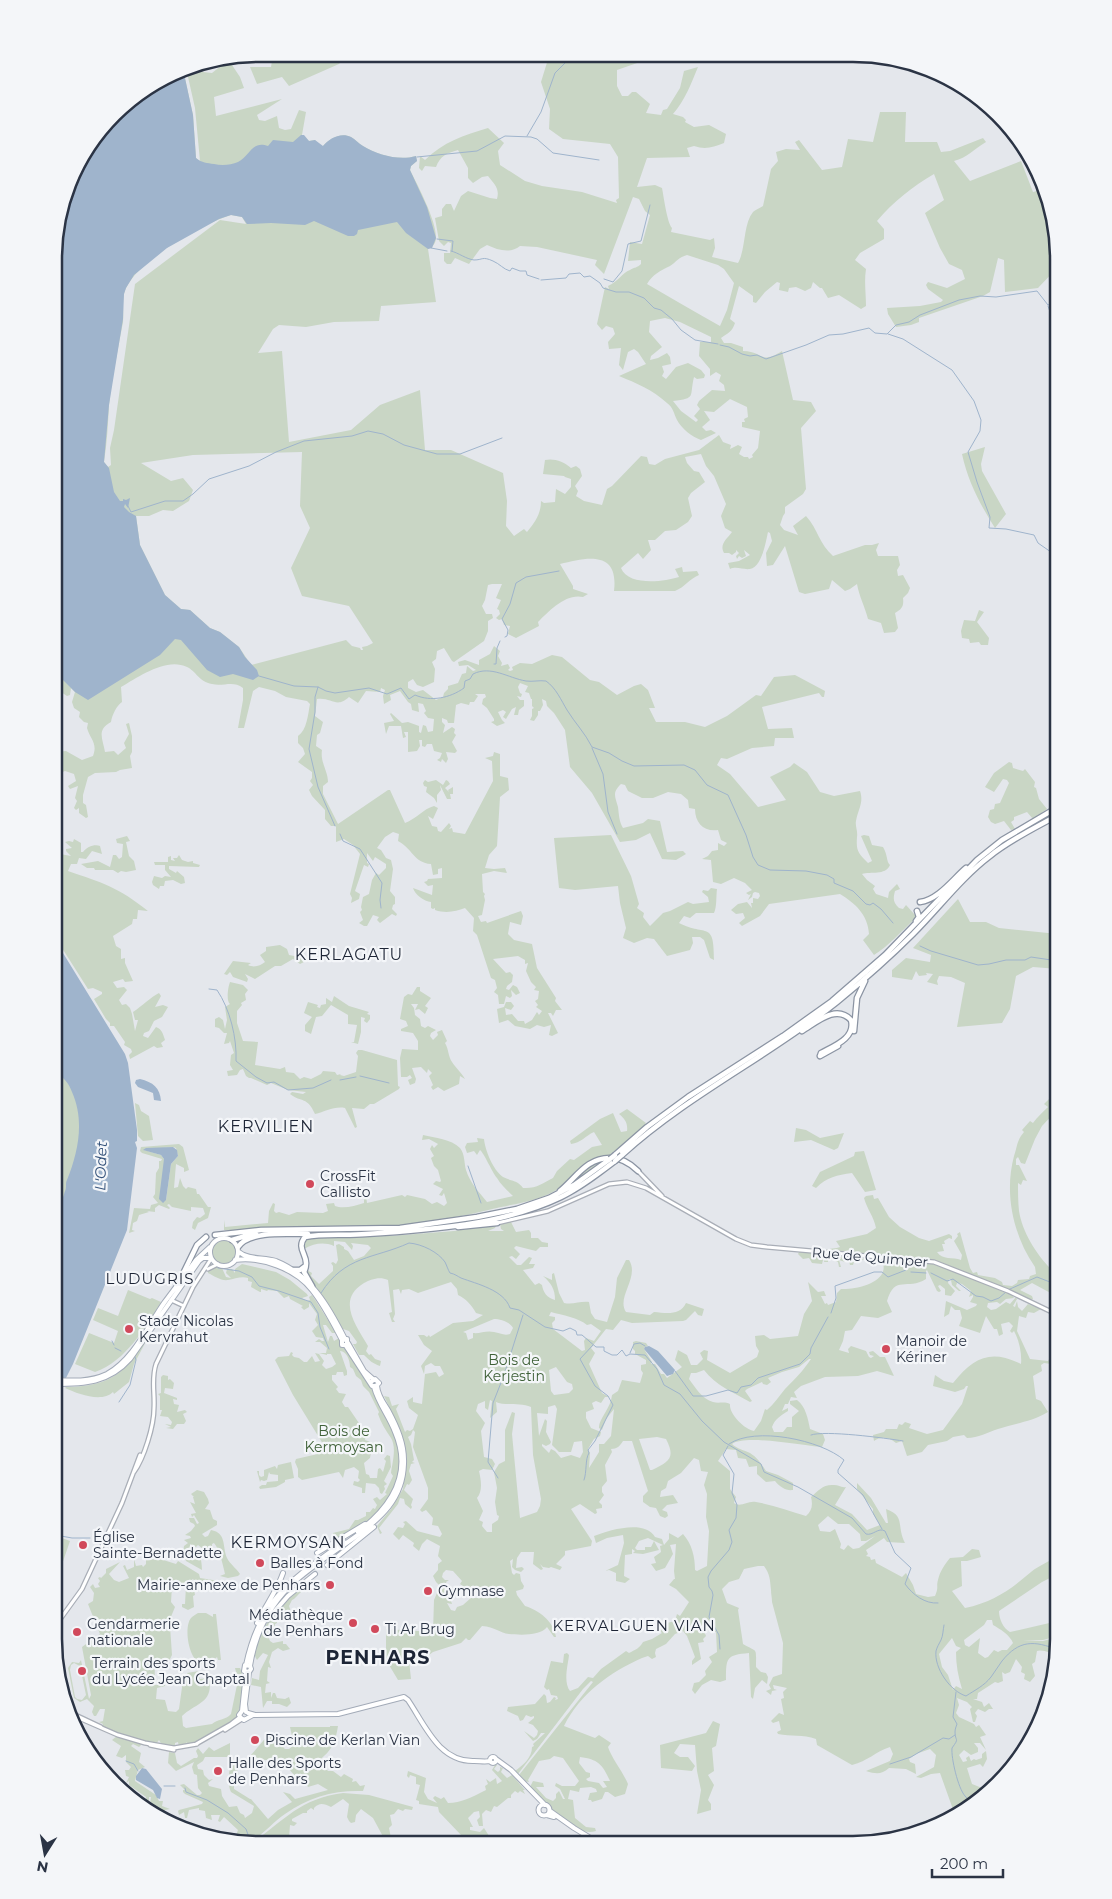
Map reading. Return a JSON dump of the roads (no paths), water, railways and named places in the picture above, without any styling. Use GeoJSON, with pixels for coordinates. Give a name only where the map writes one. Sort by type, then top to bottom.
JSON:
{"type":"FeatureCollection","features":[{"type":"Feature","properties":{"kind":"highway"},"geometry":{"type":"LineString","coordinates":[[442,1227],[500,1217],[544,1204],[582,1185],[688,1097],[783,1036],[832,1001],[871,969],[977,860],[1002,840],[1050,811]]}},
{"type":"Feature","properties":{"kind":"highway"},"geometry":{"type":"LineString","coordinates":[[215,1235],[261,1230],[373,1229],[434,1224],[531,1205],[574,1186],[613,1158],[622,1155],[682,1106],[829,1008],[871,974],[913,934],[968,874],[990,856],[1050,820]]}},
{"type":"Feature","properties":{"kind":"highway"},"geometry":{"type":"LineString","coordinates":[[920,902],[929,900],[936,895],[972,862],[977,860]]}},
{"type":"Feature","properties":{"kind":"highway"},"geometry":{"type":"LineString","coordinates":[[908,932],[918,919],[917,911]]}},
{"type":"Feature","properties":{"kind":"highway"},"geometry":{"type":"LineString","coordinates":[[791,1035],[797,1034],[828,1016],[839,1012],[851,1020],[851,1032],[846,1038],[821,1053],[820,1056],[847,1040],[855,1027],[858,992],[871,974]]}},
{"type":"Feature","properties":{"kind":"highway"},"geometry":{"type":"LineString","coordinates":[[553,1196],[566,1186],[582,1168],[598,1159],[621,1159],[638,1171]]}},
{"type":"Feature","properties":{"kind":"highway"},"geometry":{"type":"LineString","coordinates":[[301,1242],[306,1236],[380,1233],[497,1223]]}},
{"type":"Feature","properties":{"kind":"highway"},"geometry":{"type":"LineString","coordinates":[[232,1240],[263,1232],[290,1230]]}},
{"type":"Feature","properties":{"kind":"highway"},"geometry":{"type":"LineString","coordinates":[[238,1249],[242,1242],[251,1238],[284,1234],[380,1233]]}},
{"type":"Feature","properties":{"kind":"highway"},"geometry":{"type":"LineString","coordinates":[[284,1234],[298,1237],[301,1242],[306,1263],[305,1274],[312,1286]]}},
{"type":"Feature","properties":{"kind":"highway"},"geometry":{"type":"LineString","coordinates":[[178,1284],[197,1245],[206,1237]]}},
{"type":"Feature","properties":{"kind":"highway"},"geometry":{"type":"LineString","coordinates":[[293,1270],[301,1270],[306,1263]]}},
{"type":"Feature","properties":{"kind":"main road"},"geometry":{"type":"LineString","coordinates":[[638,1171],[667,1200]]}},
{"type":"Feature","properties":{"kind":"main road"},"geometry":{"type":"LineString","coordinates":[[497,1223],[552,1209],[609,1184],[624,1182],[638,1185],[667,1200]]}},
{"type":"Feature","properties":{"kind":"main road","name":"Rue de Quimper"},"geometry":{"type":"LineString","coordinates":[[667,1200],[743,1243],[791,1250],[920,1260],[939,1264],[1008,1291],[1050,1312]]}},
{"type":"Feature","properties":{"kind":"main road"},"geometry":{"type":"LineString","coordinates":[[72,1382],[98,1377],[120,1364],[133,1349],[197,1258],[218,1240],[232,1240],[245,1256],[272,1260],[293,1270],[312,1286],[323,1300],[345,1342]]}},
{"type":"Feature","properties":{"kind":"main road"},"geometry":{"type":"LineString","coordinates":[[62,1616],[84,1585],[143,1450],[154,1417],[153,1375],[155,1366],[199,1278],[209,1266],[211,1259],[210,1247]]}},
{"type":"Feature","properties":{"kind":"main road"},"geometry":{"type":"LineString","coordinates":[[235,1260],[238,1249]]}},
{"type":"Feature","properties":{"kind":"main road"},"geometry":{"type":"LineString","coordinates":[[62,1382],[87,1384],[100,1380],[122,1368],[200,1260],[211,1259],[218,1264]]}},
{"type":"Feature","properties":{"kind":"main road"},"geometry":{"type":"LineString","coordinates":[[199,1278],[208,1269],[218,1264],[228,1264],[235,1260],[253,1260],[271,1263],[280,1267],[305,1284],[321,1303],[374,1384],[399,1433],[404,1461],[399,1490],[390,1506],[372,1528],[327,1565]]}},
{"type":"Feature","properties":{"kind":"main road"},"geometry":{"type":"LineString","coordinates":[[171,1300],[184,1306]]}},
{"type":"Feature","properties":{"kind":"main road"},"geometry":{"type":"LineString","coordinates":[[254,1638],[269,1608],[288,1584],[372,1521],[384,1509],[393,1495],[399,1480],[401,1465],[400,1449],[396,1433],[378,1400],[374,1384]]}},
{"type":"Feature","properties":{"kind":"main road"},"geometry":{"type":"LineString","coordinates":[[247,1672],[243,1669],[248,1665],[262,1625],[276,1602],[292,1584],[381,1517]]}},
{"type":"Feature","properties":{"kind":"main road"},"geometry":{"type":"LineString","coordinates":[[317,1553],[372,1521]]}},
{"type":"Feature","properties":{"kind":"main road"},"geometry":{"type":"LineString","coordinates":[[241,1718],[246,1719],[247,1672],[251,1669],[248,1665],[257,1622],[279,1587],[283,1573]]}},
{"type":"Feature","properties":{"kind":"main road"},"geometry":{"type":"LineString","coordinates":[[262,1625],[288,1596],[315,1574]]}},
{"type":"Feature","properties":{"kind":"main road"},"geometry":{"type":"LineString","coordinates":[[246,1713],[340,1716],[403,1697],[408,1700],[437,1743],[449,1755],[465,1761],[493,1761],[504,1766],[514,1773],[538,1801],[541,1814],[548,1813],[584,1836]]}},
{"type":"Feature","properties":{"kind":"main road"},"geometry":{"type":"LineString","coordinates":[[79,1718],[106,1730],[155,1747],[173,1750],[187,1749],[228,1729],[246,1713]]}},
{"type":"Feature","properties":{"kind":"main road"},"geometry":{"type":"LineString","coordinates":[[78,1715],[106,1730]]}},
{"type":"Feature","properties":{"kind":"main road"},"geometry":{"type":"LineString","coordinates":[[521,1781],[549,1807],[548,1813]]}},
{"type":"Feature","properties":{"kind":"main road"},"geometry":{"type":"LineString","coordinates":[[540,1807],[544,1804]]}},
{"type":"Feature","properties":{"kind":"water"},"geometry":{"type":"Polygon","coordinates":[[[185,78],[193,115],[196,158],[198,160],[217,165],[232,164],[238,162],[258,145],[268,146],[273,140],[293,142],[301,135],[304,135],[309,141],[315,140],[323,146],[335,137],[343,135],[353,138],[369,149],[382,154],[403,158],[416,156],[417,161],[411,166],[410,170],[427,207],[436,238],[432,248],[428,249],[406,233],[397,222],[358,230],[354,236],[348,236],[314,221],[305,225],[247,224],[242,217],[231,215],[219,219],[167,248],[134,275],[124,294],[123,319],[109,405],[104,462],[109,468],[114,492],[120,501],[130,498],[128,508],[125,504],[124,507],[136,516],[140,545],[165,595],[181,609],[190,610],[210,628],[220,632],[239,647],[257,670],[259,676],[253,680],[233,674],[220,677],[207,670],[181,640],[175,639],[160,655],[88,700],[75,692],[62,679],[62,260],[64,234],[69,209],[89,161],[111,130],[130,111],[161,89],[185,78]]]}},
{"type":"Feature","properties":{"kind":"water","name":"L'Odet"},"geometry":{"type":"Polygon","coordinates":[[[62,951],[125,1054],[128,1063],[137,1130],[137,1141],[135,1142],[137,1148],[127,1230],[73,1364],[62,1386],[62,1199],[77,1148],[79,1125],[76,1103],[68,1083],[63,1078],[62,951]]]}},
{"type":"Feature","properties":{"kind":"water"},"geometry":{"type":"Polygon","coordinates":[[[140,1079],[155,1086],[161,1101],[154,1100],[153,1093],[138,1087],[135,1083],[136,1080],[140,1079]]]}},
{"type":"Feature","properties":{"kind":"water"},"geometry":{"type":"Polygon","coordinates":[[[173,1147],[177,1150],[178,1156],[171,1164],[166,1200],[163,1203],[159,1199],[164,1159],[161,1155],[143,1150],[146,1148],[173,1147]]]}},
{"type":"Feature","properties":{"kind":"water"},"geometry":{"type":"Polygon","coordinates":[[[649,1346],[658,1351],[675,1370],[673,1374],[667,1376],[644,1349],[649,1346]]]}},
{"type":"Feature","properties":{"kind":"water"},"geometry":{"type":"Polygon","coordinates":[[[142,1768],[146,1769],[162,1789],[160,1799],[157,1798],[153,1790],[136,1780],[136,1776],[142,1768]]]}},
{"type":"Feature","properties":{"kind":"waterway"},"geometry":{"type":"LineString","coordinates":[[527,136],[541,112],[555,73],[566,62]]}},
{"type":"Feature","properties":{"kind":"waterway"},"geometry":{"type":"LineString","coordinates":[[417,157],[477,151],[505,136],[531,137],[537,139],[553,153],[599,160]]}},
{"type":"Feature","properties":{"kind":"waterway"},"geometry":{"type":"LineString","coordinates":[[604,279],[613,282],[622,271],[628,244],[641,241],[650,205]]}},
{"type":"Feature","properties":{"kind":"waterway"},"geometry":{"type":"LineString","coordinates":[[437,239],[453,241],[452,251]]}},
{"type":"Feature","properties":{"kind":"waterway"},"geometry":{"type":"LineString","coordinates":[[431,248],[447,251]]}},
{"type":"Feature","properties":{"kind":"waterway"},"geometry":{"type":"LineString","coordinates":[[451,251],[474,260],[485,258],[510,271],[512,268],[526,271],[527,275],[539,279]]}},
{"type":"Feature","properties":{"kind":"waterway"},"geometry":{"type":"LineString","coordinates":[[541,280],[566,278],[569,274],[580,273],[584,277],[590,276],[600,283],[603,288],[616,292],[629,292],[644,298],[654,308],[661,310],[672,319],[681,330],[695,340],[718,344]]}},
{"type":"Feature","properties":{"kind":"waterway"},"geometry":{"type":"LineString","coordinates":[[720,345],[729,347],[742,354],[757,355],[766,359],[829,335],[869,328],[875,333],[887,334],[896,325],[909,322],[920,315],[959,300],[980,296],[996,297],[1037,291],[1048,305],[1050,304]]}},
{"type":"Feature","properties":{"kind":"waterway"},"geometry":{"type":"LineString","coordinates":[[1048,306],[1050,312]]}},
{"type":"Feature","properties":{"kind":"waterway"},"geometry":{"type":"LineString","coordinates":[[888,334],[903,339],[952,370],[974,401],[981,420],[980,431],[968,452],[990,517],[989,528],[1006,529],[1034,535],[1038,543],[1050,551]]}},
{"type":"Feature","properties":{"kind":"waterway"},"geometry":{"type":"LineString","coordinates":[[128,506],[131,512],[165,501],[183,501],[209,479],[249,466],[276,452],[304,441],[352,436],[368,431],[383,434],[404,445],[437,454],[460,454],[502,438]]}},
{"type":"Feature","properties":{"kind":"waterway"},"geometry":{"type":"LineString","coordinates":[[505,637],[508,630],[502,619],[510,604],[516,583],[526,577],[559,571]]}},
{"type":"Feature","properties":{"kind":"waterway"},"geometry":{"type":"LineString","coordinates":[[494,664],[496,664],[497,648],[500,641]]}},
{"type":"Feature","properties":{"kind":"waterway"},"geometry":{"type":"LineString","coordinates":[[259,676],[294,686],[318,687],[335,693],[369,688],[387,694],[401,688],[409,699],[415,695],[427,698],[440,698],[453,694],[464,688],[465,681],[470,679],[473,674],[486,671],[493,671],[526,681],[546,681],[555,691],[592,747],[609,753],[634,766],[684,765],[695,770],[707,785],[728,795],[758,865],[770,870],[806,871],[827,875],[834,879],[834,883],[853,891],[866,904],[870,905],[873,903],[893,923]]}},
{"type":"Feature","properties":{"kind":"waterway"},"geometry":{"type":"LineString","coordinates":[[318,687],[315,697],[315,712],[309,749],[318,787],[335,826]]}},
{"type":"Feature","properties":{"kind":"waterway"},"geometry":{"type":"LineString","coordinates":[[592,748],[603,774],[608,812],[617,834]]}},
{"type":"Feature","properties":{"kind":"waterway"},"geometry":{"type":"LineString","coordinates":[[340,834],[343,841],[360,849],[382,883],[381,908]]}},
{"type":"Feature","properties":{"kind":"waterway"},"geometry":{"type":"LineString","coordinates":[[920,946],[978,965],[1006,960],[1025,960],[1031,957],[1050,960]]}},
{"type":"Feature","properties":{"kind":"waterway"},"geometry":{"type":"LineString","coordinates":[[209,989],[217,990],[226,1006],[234,1033],[236,1061],[256,1077],[267,1083],[274,1082],[288,1090],[313,1088],[331,1080]]}},
{"type":"Feature","properties":{"kind":"waterway"},"geometry":{"type":"LineString","coordinates":[[360,1076],[389,1083]]}},
{"type":"Feature","properties":{"kind":"waterway"},"geometry":{"type":"LineString","coordinates":[[340,1080],[356,1077]]}},
{"type":"Feature","properties":{"kind":"waterway"},"geometry":{"type":"LineString","coordinates":[[468,1166],[481,1203]]}},
{"type":"Feature","properties":{"kind":"waterway"},"geometry":{"type":"LineString","coordinates":[[321,1293],[340,1271],[350,1265],[409,1243],[429,1249],[445,1262],[450,1273],[496,1292],[507,1302],[510,1308],[519,1310],[545,1327],[563,1331],[570,1328],[576,1331],[577,1335],[582,1335],[596,1347],[604,1347],[604,1351],[612,1355],[617,1355],[622,1350],[626,1356],[630,1354],[645,1355],[657,1369],[664,1385],[680,1394],[702,1421],[724,1442],[761,1464],[764,1472],[798,1487],[852,1518],[866,1534],[880,1530],[885,1531],[895,1553],[911,1568],[905,1584],[920,1598],[928,1602],[938,1603]]}},
{"type":"Feature","properties":{"kind":"waterway"},"geometry":{"type":"LineString","coordinates":[[218,1268],[239,1271],[252,1277],[259,1286],[311,1302],[318,1313],[320,1327],[329,1349]]}},
{"type":"Feature","properties":{"kind":"waterway"},"geometry":{"type":"LineString","coordinates":[[831,1313],[836,1298],[835,1286],[874,1272],[882,1272],[888,1277],[906,1270]]}},
{"type":"Feature","properties":{"kind":"waterway"},"geometry":{"type":"LineString","coordinates":[[911,1272],[926,1273]]}},
{"type":"Feature","properties":{"kind":"waterway"},"geometry":{"type":"LineString","coordinates":[[931,1273],[947,1281],[953,1279],[976,1296],[991,1301],[999,1298],[1006,1292]]}},
{"type":"Feature","properties":{"kind":"waterway"},"geometry":{"type":"LineString","coordinates":[[1010,1289],[1037,1277],[1050,1282]]}},
{"type":"Feature","properties":{"kind":"waterway"},"geometry":{"type":"LineString","coordinates":[[498,1478],[488,1462],[493,1403],[523,1315]]}},
{"type":"Feature","properties":{"kind":"waterway"},"geometry":{"type":"LineString","coordinates":[[675,1371],[693,1396],[706,1396],[728,1390],[737,1393],[741,1387],[751,1385],[758,1378],[800,1364],[810,1354],[811,1348],[828,1317]]}},
{"type":"Feature","properties":{"kind":"waterway"},"geometry":{"type":"LineString","coordinates":[[112,1341],[114,1345]]}},
{"type":"Feature","properties":{"kind":"waterway"},"geometry":{"type":"LineString","coordinates":[[630,1353],[634,1344],[640,1343],[645,1346]]}},
{"type":"Feature","properties":{"kind":"waterway"},"geometry":{"type":"LineString","coordinates":[[584,1480],[588,1450],[595,1441],[613,1405],[608,1396],[595,1386],[580,1359],[593,1345]]}},
{"type":"Feature","properties":{"kind":"waterway"},"geometry":{"type":"LineString","coordinates":[[115,1348],[121,1351]]}},
{"type":"Feature","properties":{"kind":"waterway"},"geometry":{"type":"LineString","coordinates":[[119,1402],[130,1385],[136,1360],[135,1357]]}},
{"type":"Feature","properties":{"kind":"waterway"},"geometry":{"type":"LineString","coordinates":[[811,1435],[828,1433],[903,1441]]}},
{"type":"Feature","properties":{"kind":"waterway"},"geometry":{"type":"LineString","coordinates":[[729,1444],[740,1439],[755,1436],[771,1436],[804,1441],[834,1453],[844,1460],[838,1473],[863,1495],[882,1529]]}},
{"type":"Feature","properties":{"kind":"waterway"},"geometry":{"type":"LineString","coordinates":[[720,1649],[719,1635],[709,1617],[713,1595],[709,1587],[708,1577],[729,1550],[732,1542],[729,1530],[736,1518],[737,1505],[732,1493],[734,1474],[723,1455],[728,1446]]}},
{"type":"Feature","properties":{"kind":"waterway"},"geometry":{"type":"LineString","coordinates":[[62,1536],[90,1538]]}},
{"type":"Feature","properties":{"kind":"waterway"},"geometry":{"type":"LineString","coordinates":[[944,1625],[942,1638],[936,1651],[940,1671],[954,1689],[966,1696],[985,1683],[1008,1654],[1015,1649],[1027,1644],[1049,1647]]}},
{"type":"Feature","properties":{"kind":"waterway"},"geometry":{"type":"LineString","coordinates":[[956,1692],[953,1717],[957,1724],[955,1729],[956,1741],[952,1748],[953,1759],[960,1787],[968,1799]]}},
{"type":"Feature","properties":{"kind":"waterway"},"geometry":{"type":"LineString","coordinates":[[890,1764],[911,1757],[943,1738],[949,1739],[955,1735]]}},
{"type":"Feature","properties":{"kind":"waterway"},"geometry":{"type":"LineString","coordinates":[[126,1761],[134,1764],[138,1771]]}},
{"type":"Feature","properties":{"kind":"waterway"},"geometry":{"type":"LineString","coordinates":[[164,1786],[175,1786]]}},
{"type":"Feature","properties":{"kind":"waterway"},"geometry":{"type":"LineString","coordinates":[[185,1788],[186,1792],[207,1800],[228,1813],[246,1829],[248,1836]]}},
{"type":"Feature","properties":{"kind":"place","name":"CrossFit Callisto"},"geometry":{"type":"Point","coordinates":[310,1184]}},
{"type":"Feature","properties":{"kind":"place","name":"Stade Nicolas Kervrahut"},"geometry":{"type":"Point","coordinates":[129,1329]}},
{"type":"Feature","properties":{"kind":"place","name":"Manoir de Kériner"},"geometry":{"type":"Point","coordinates":[886,1349]}},
{"type":"Feature","properties":{"kind":"place","name":"Église Sainte-Bernadette"},"geometry":{"type":"Point","coordinates":[83,1545]}},
{"type":"Feature","properties":{"kind":"place","name":"Balles à Fond"},"geometry":{"type":"Point","coordinates":[260,1563]}},
{"type":"Feature","properties":{"kind":"place","name":"Mairie-annexe de Penhars"},"geometry":{"type":"Point","coordinates":[330,1585]}},
{"type":"Feature","properties":{"kind":"place","name":"Gymnase"},"geometry":{"type":"Point","coordinates":[428,1591]}},
{"type":"Feature","properties":{"kind":"place","name":"Médiathèque de Penhars"},"geometry":{"type":"Point","coordinates":[353,1623]}},
{"type":"Feature","properties":{"kind":"place","name":"Ti Ar Brug"},"geometry":{"type":"Point","coordinates":[375,1629]}},
{"type":"Feature","properties":{"kind":"place","name":"Gendarmerie nationale"},"geometry":{"type":"Point","coordinates":[77,1632]}},
{"type":"Feature","properties":{"kind":"place","name":"Terrain des sports du Lycée Jean Chaptal"},"geometry":{"type":"Point","coordinates":[82,1671]}},
{"type":"Feature","properties":{"kind":"place","name":"Piscine de Kerlan Vian"},"geometry":{"type":"Point","coordinates":[255,1740]}},
{"type":"Feature","properties":{"kind":"place","name":"Halle des Sports de Penhars"},"geometry":{"type":"Point","coordinates":[218,1771]}},
{"type":"Feature","properties":{"kind":"district","name":"KERLAGATU"},"geometry":{"type":"Point","coordinates":[349,954]}},
{"type":"Feature","properties":{"kind":"district","name":"KERVILIEN"},"geometry":{"type":"Point","coordinates":[266,1126]}},
{"type":"Feature","properties":{"kind":"district","name":"LUDUGRIS"},"geometry":{"type":"Point","coordinates":[150,1279]}},
{"type":"Feature","properties":{"kind":"district","name":"KERMOYSAN"},"geometry":{"type":"Point","coordinates":[288,1542]}},
{"type":"Feature","properties":{"kind":"district","name":"KERVALGUEN VIAN"},"geometry":{"type":"Point","coordinates":[634,1626]}},
{"type":"Feature","properties":{"kind":"district","name":"PENHARS"},"geometry":{"type":"Point","coordinates":[378,1657]}},
{"type":"Feature","properties":{"kind":"park label","name":"Bois de Kerjestin"},"geometry":{"type":"Point","coordinates":[514,1368]}},
{"type":"Feature","properties":{"kind":"park label","name":"Bois de Kermoysan"},"geometry":{"type":"Point","coordinates":[344,1439]}}]}
